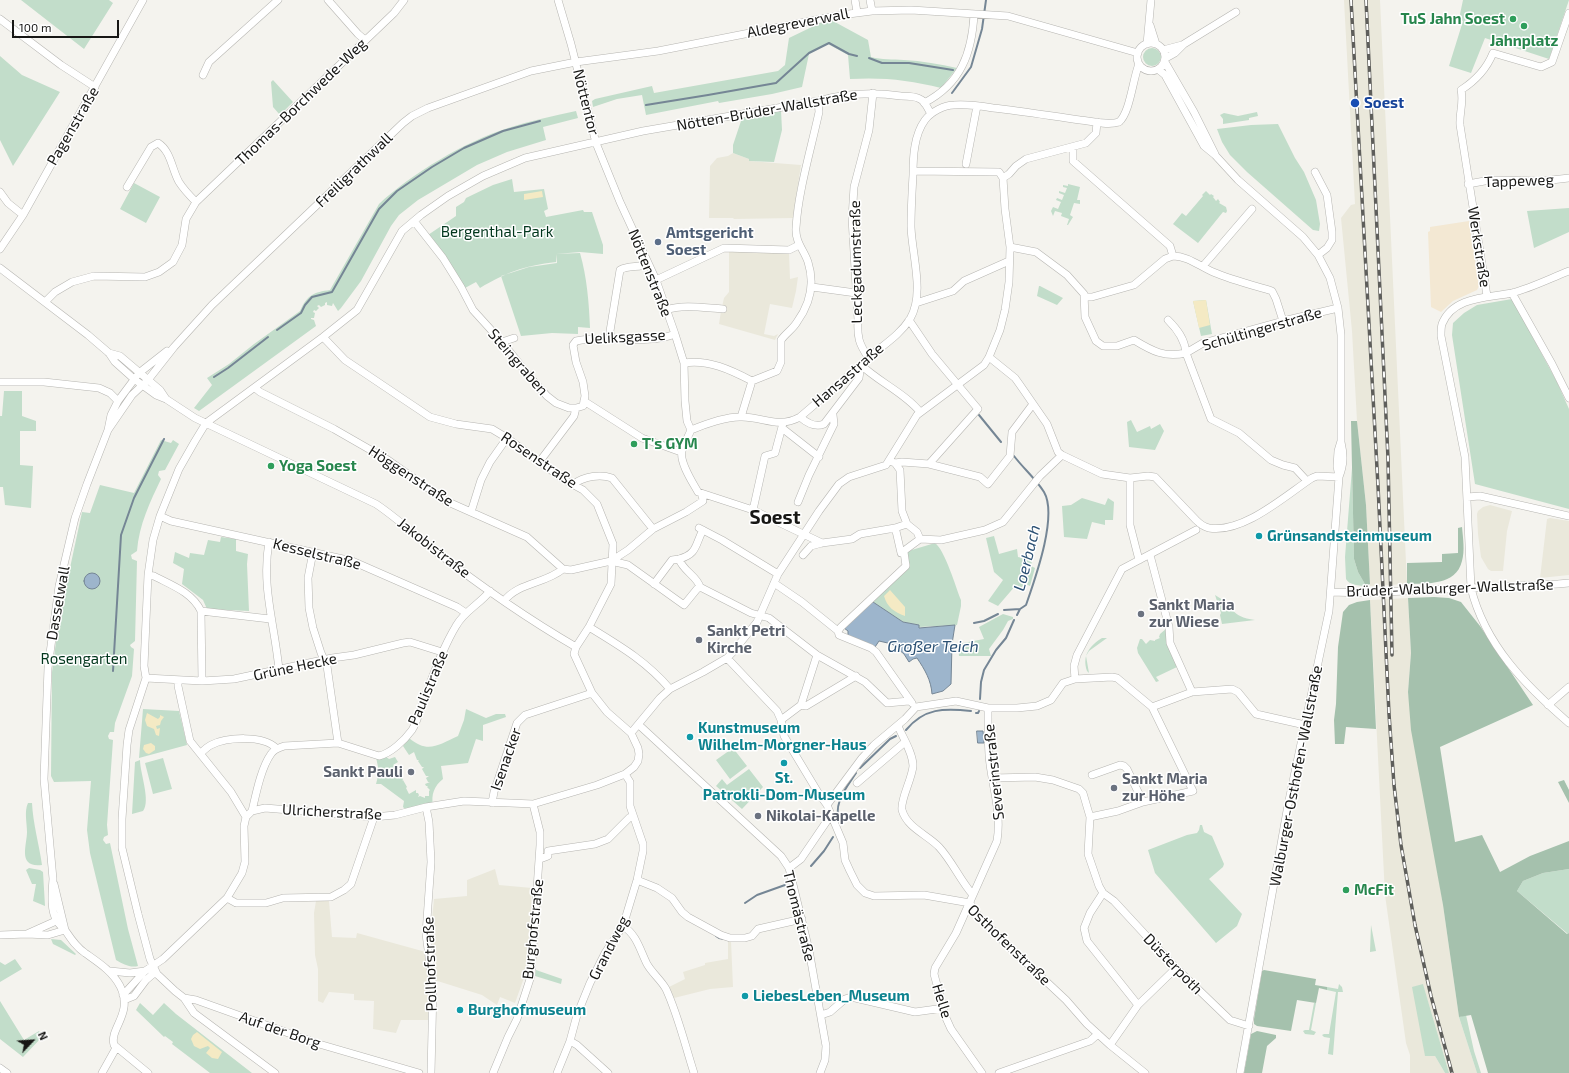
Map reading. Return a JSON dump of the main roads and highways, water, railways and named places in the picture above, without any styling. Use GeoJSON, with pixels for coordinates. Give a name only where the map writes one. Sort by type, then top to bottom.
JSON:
{"type":"FeatureCollection","features":[{"type":"Feature","properties":{"kind":"water"},"geometry":{"type":"Polygon","coordinates":[[[92,573],[99,578],[100,581],[95,588],[92,589],[85,584],[84,581],[89,574],[92,573]]]}},
{"type":"Feature","properties":{"kind":"water","name":"Großer Teich"},"geometry":{"type":"Polygon","coordinates":[[[870,600],[903,622],[919,625],[919,628],[955,625],[952,644],[951,684],[943,691],[932,694],[927,675],[917,658],[909,662],[904,654],[892,644],[879,641],[875,647],[848,636],[848,631],[844,628],[870,600]]]}},
{"type":"Feature","properties":{"kind":"water"},"geometry":{"type":"Polygon","coordinates":[[[977,731],[983,731],[984,743],[978,743],[977,731]]]}},
{"type":"Feature","properties":{"kind":"waterway"},"geometry":{"type":"LineString","coordinates":[[952,93],[971,67],[982,29],[986,0]]}},
{"type":"Feature","properties":{"kind":"waterway"},"geometry":{"type":"LineString","coordinates":[[646,105],[776,83],[809,53],[829,43],[849,54],[857,56]]}},
{"type":"Feature","properties":{"kind":"waterway"},"geometry":{"type":"LineString","coordinates":[[869,58],[882,63],[909,63],[953,70]]}},
{"type":"Feature","properties":{"kind":"waterway"},"geometry":{"type":"LineString","coordinates":[[277,330],[301,313],[305,305],[312,297],[332,292],[379,209],[397,191],[432,167],[464,148],[503,131],[540,121]]}},
{"type":"Feature","properties":{"kind":"waterway"},"geometry":{"type":"LineString","coordinates":[[214,377],[268,337]]}},
{"type":"Feature","properties":{"kind":"waterway","name":"Loerbach"},"geometry":{"type":"LineString","coordinates":[[979,415],[1001,442]]}},
{"type":"Feature","properties":{"kind":"waterway"},"geometry":{"type":"LineString","coordinates":[[113,671],[121,535],[134,498],[164,439]]}},
{"type":"Feature","properties":{"kind":"waterway","name":"Loerbach"},"geometry":{"type":"LineString","coordinates":[[1004,610],[1020,609],[1026,605],[1044,548],[1048,516],[1048,503],[1044,492],[1014,456]]}},
{"type":"Feature","properties":{"kind":"waterway","name":"Loerbach"},"geometry":{"type":"LineString","coordinates":[[1017,615],[1020,609]]}},
{"type":"Feature","properties":{"kind":"waterway","name":"Loerbach"},"geometry":{"type":"LineString","coordinates":[[974,623],[984,621],[998,614]]}},
{"type":"Feature","properties":{"kind":"waterway"},"geometry":{"type":"LineString","coordinates":[[980,699],[981,682],[984,670],[996,650],[1006,638],[1014,620]]}},
{"type":"Feature","properties":{"kind":"waterway"},"geometry":{"type":"LineString","coordinates":[[906,730],[920,717],[935,711],[971,711]]}},
{"type":"Feature","properties":{"kind":"waterway"},"geometry":{"type":"LineString","coordinates":[[976,713],[979,711]]}},
{"type":"Feature","properties":{"kind":"waterway"},"geometry":{"type":"LineString","coordinates":[[860,768],[890,739],[896,736]]}},
{"type":"Feature","properties":{"kind":"waterway"},"geometry":{"type":"LineString","coordinates":[[838,823],[837,815],[841,796],[856,773]]}},
{"type":"Feature","properties":{"kind":"waterway"},"geometry":{"type":"LineString","coordinates":[[811,866],[824,851],[833,837]]}},
{"type":"Feature","properties":{"kind":"waterway"},"geometry":{"type":"LineString","coordinates":[[745,903],[757,895],[785,885]]}},
{"type":"Feature","properties":{"kind":"waterway"},"geometry":{"type":"LineString","coordinates":[[716,936],[724,939]]}},
{"type":"Feature","properties":{"kind":"railway"},"geometry":{"type":"LineString","coordinates":[[1351,0],[1394,785],[1401,845],[1415,925],[1431,996],[1452,1073]]}},
{"type":"Feature","properties":{"kind":"railway"},"geometry":{"type":"LineString","coordinates":[[1366,0],[1388,458],[1392,655]]}},
{"type":"Feature","properties":{"kind":"place","name":"TuS Jahn Soest"},"geometry":{"type":"Point","coordinates":[1513,19]}},
{"type":"Feature","properties":{"kind":"place","name":"Jahnplatz"},"geometry":{"type":"Point","coordinates":[1524,26]}},
{"type":"Feature","properties":{"kind":"place","name":"Soest"},"geometry":{"type":"Point","coordinates":[1355,103]}},
{"type":"Feature","properties":{"kind":"place","name":"Amtsgericht Soest"},"geometry":{"type":"Point","coordinates":[658,242]}},
{"type":"Feature","properties":{"kind":"place","name":"T's GYM"},"geometry":{"type":"Point","coordinates":[634,444]}},
{"type":"Feature","properties":{"kind":"place","name":"Yoga Soest"},"geometry":{"type":"Point","coordinates":[271,466]}},
{"type":"Feature","properties":{"kind":"place","name":"Grünsandsteinmuseum"},"geometry":{"type":"Point","coordinates":[1259,536]}},
{"type":"Feature","properties":{"kind":"place","name":"Sankt Maria zur Wiese"},"geometry":{"type":"Point","coordinates":[1141,614]}},
{"type":"Feature","properties":{"kind":"place","name":"Sankt Petri Kirche"},"geometry":{"type":"Point","coordinates":[699,640]}},
{"type":"Feature","properties":{"kind":"place","name":"Kunstmuseum Wilhelm-Morgner-Haus"},"geometry":{"type":"Point","coordinates":[690,737]}},
{"type":"Feature","properties":{"kind":"place","name":"St. Patrokli-Dom-Museum"},"geometry":{"type":"Point","coordinates":[784,763]}},
{"type":"Feature","properties":{"kind":"place","name":"Sankt Pauli"},"geometry":{"type":"Point","coordinates":[411,772]}},
{"type":"Feature","properties":{"kind":"place","name":"Sankt Maria zur Höhe"},"geometry":{"type":"Point","coordinates":[1114,788]}},
{"type":"Feature","properties":{"kind":"place","name":"Nikolai-Kapelle"},"geometry":{"type":"Point","coordinates":[758,816]}},
{"type":"Feature","properties":{"kind":"place","name":"McFit"},"geometry":{"type":"Point","coordinates":[1346,890]}},
{"type":"Feature","properties":{"kind":"place","name":"LiebesLeben_Museum"},"geometry":{"type":"Point","coordinates":[745,996]}},
{"type":"Feature","properties":{"kind":"place","name":"Burghofmuseum"},"geometry":{"type":"Point","coordinates":[460,1010]}},
{"type":"Feature","properties":{"kind":"district","name":"Soest"},"geometry":{"type":"Point","coordinates":[775,518]}},
{"type":"Feature","properties":{"kind":"park label","name":"Bergenthal-Park"},"geometry":{"type":"Point","coordinates":[497,232]}},
{"type":"Feature","properties":{"kind":"park label","name":"Rosengarten"},"geometry":{"type":"Point","coordinates":[84,659]}}]}
